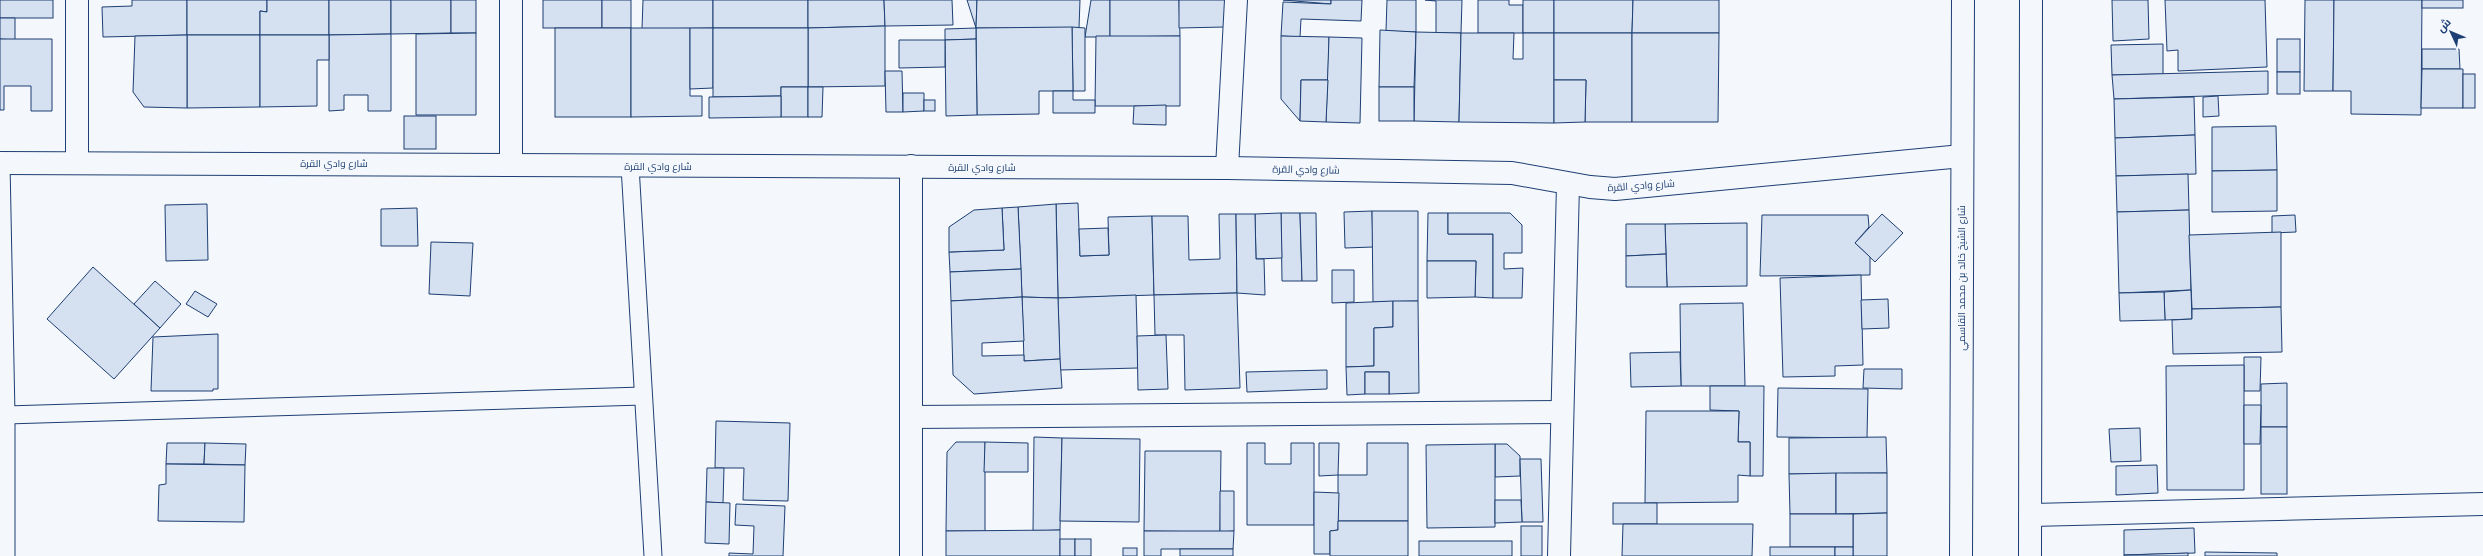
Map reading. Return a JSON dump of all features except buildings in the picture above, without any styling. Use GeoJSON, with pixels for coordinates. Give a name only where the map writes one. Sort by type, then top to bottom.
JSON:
{"type":"FeatureCollection","features":[{"type":"Feature","properties":{"kind":"street"},"geometry":{"type":"LineString","coordinates":[[77,0],[77,163]]}},
{"type":"Feature","properties":{"kind":"street"},"geometry":{"type":"LineString","coordinates":[[511,0],[511,164]]}},
{"type":"Feature","properties":{"kind":"street"},"geometry":{"type":"LineString","coordinates":[[1227,168],[1236,0]]}},
{"type":"Feature","properties":{"kind":"street","name":"شارع الشيخ خالد بن محمد القاسمي"},"geometry":{"type":"LineString","coordinates":[[1961,556],[1963,0]]}},
{"type":"Feature","properties":{"kind":"street"},"geometry":{"type":"LineString","coordinates":[[2030,556],[2031,0]]}},
{"type":"Feature","properties":{"kind":"street","name":"شارع وادي القرة"},"geometry":{"type":"LineString","coordinates":[[0,164],[911,166],[1512,172],[1568,184],[1615,189],[1962,156]]}},
{"type":"Feature","properties":{"kind":"street"},"geometry":{"type":"LineString","coordinates":[[911,166],[911,556]]}},
{"type":"Feature","properties":{"kind":"street"},"geometry":{"type":"LineString","coordinates":[[1559,556],[1568,184]]}},
{"type":"Feature","properties":{"kind":"street"},"geometry":{"type":"LineString","coordinates":[[911,417],[1562,412]]}},
{"type":"Feature","properties":{"kind":"street"},"geometry":{"type":"LineString","coordinates":[[2030,515],[2483,504]]}},
{"type":"Feature","properties":{"kind":"lane"},"geometry":{"type":"LineString","coordinates":[[0,164],[6,415],[6,556]]}},
{"type":"Feature","properties":{"kind":"lane"},"geometry":{"type":"LineString","coordinates":[[630,166],[654,556]]}},
{"type":"Feature","properties":{"kind":"lane"},"geometry":{"type":"LineString","coordinates":[[6,415],[643,396]]}}]}
